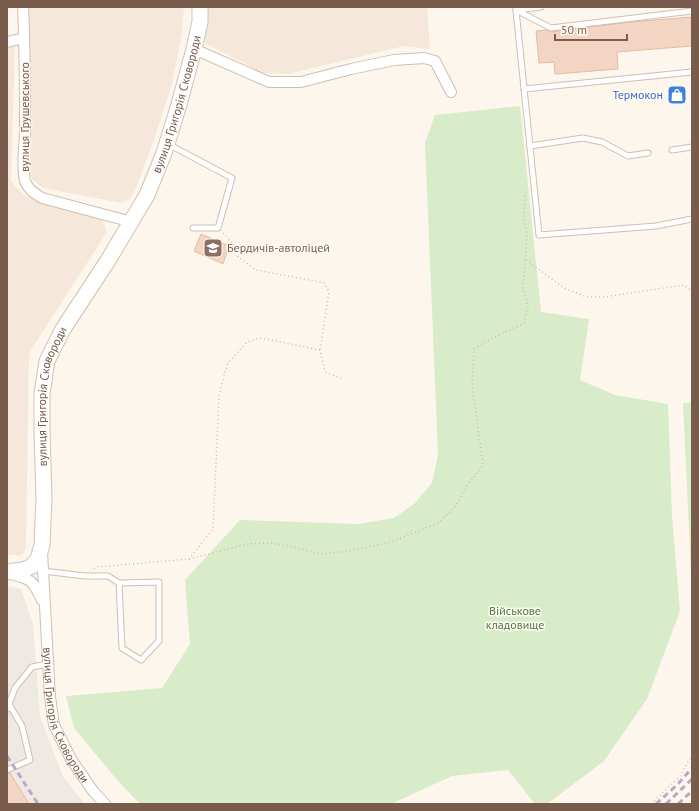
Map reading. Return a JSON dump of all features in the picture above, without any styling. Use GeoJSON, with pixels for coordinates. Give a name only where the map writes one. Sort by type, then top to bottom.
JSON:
{"type":"FeatureCollection","features":[{"type":"Feature","properties":{"kind":"main road","name":"вулиця Григорія Сковороди"},"geometry":{"type":"LineString","coordinates":[[42,546],[44,498],[42,394],[47,361],[63,329],[132,222],[147,194],[167,143],[194,49],[200,22],[200,7]]}},
{"type":"Feature","properties":{"kind":"main road"},"geometry":{"type":"LineString","coordinates":[[7,573],[18,572],[32,566],[38,559],[42,546]]}},
{"type":"Feature","properties":{"kind":"street","name":"вулиця Грушевського"},"geometry":{"type":"LineString","coordinates":[[23,7],[25,131],[23,166],[25,182],[33,192],[42,198],[132,222]]}},
{"type":"Feature","properties":{"kind":"street"},"geometry":{"type":"LineString","coordinates":[[7,42],[24,38]]}},
{"type":"Feature","properties":{"kind":"street"},"geometry":{"type":"LineString","coordinates":[[194,49],[269,82],[301,82],[394,60],[424,58],[435,61],[451,92]]}},
{"type":"Feature","properties":{"kind":"street","name":"вулиця Григорія Сковороди"},"geometry":{"type":"LineString","coordinates":[[42,546],[50,697],[54,725],[71,760],[93,791],[105,804]]}},
{"type":"Feature","properties":{"kind":"street"},"geometry":{"type":"LineString","coordinates":[[7,573],[32,581],[45,605]]}},
{"type":"Feature","properties":{"kind":"lane"},"geometry":{"type":"LineString","coordinates":[[516,10],[541,7]]}},
{"type":"Feature","properties":{"kind":"lane"},"geometry":{"type":"LineString","coordinates":[[516,10],[551,28],[692,11]]}},
{"type":"Feature","properties":{"kind":"lane"},"geometry":{"type":"LineString","coordinates":[[516,10],[539,234],[656,226],[692,219]]}},
{"type":"Feature","properties":{"kind":"lane"},"geometry":{"type":"LineString","coordinates":[[524,89],[692,72]]}},
{"type":"Feature","properties":{"kind":"lane"},"geometry":{"type":"LineString","coordinates":[[530,146],[583,138],[602,142],[628,156],[648,153]]}},
{"type":"Feature","properties":{"kind":"lane"},"geometry":{"type":"LineString","coordinates":[[167,143],[232,178],[218,228],[193,228]]}},
{"type":"Feature","properties":{"kind":"lane"},"geometry":{"type":"LineString","coordinates":[[672,150],[692,147]]}},
{"type":"Feature","properties":{"kind":"lane"},"geometry":{"type":"LineString","coordinates":[[43,571],[85,576],[108,576],[119,583],[159,582],[159,641],[142,660],[122,648],[119,583]]}},
{"type":"Feature","properties":{"kind":"lane"},"geometry":{"type":"LineString","coordinates":[[7,770],[30,760],[22,726],[8,706],[15,688],[32,667],[48,664]]}},
{"type":"Feature","properties":{"kind":"path"},"geometry":{"type":"LineString","coordinates":[[85,576],[96,567],[190,559],[247,544],[272,543],[321,554],[348,551],[391,542],[438,523],[455,507],[467,486],[483,465],[472,384],[474,349],[524,322],[528,307],[524,288],[527,235],[524,218],[525,196],[529,184]]}},
{"type":"Feature","properties":{"kind":"path"},"geometry":{"type":"LineString","coordinates":[[218,228],[234,244],[238,257],[256,270],[324,283],[330,292],[320,350],[325,372],[343,378]]}},
{"type":"Feature","properties":{"kind":"path"},"geometry":{"type":"LineString","coordinates":[[525,259],[564,288],[587,297],[684,285],[692,291]]}},
{"type":"Feature","properties":{"kind":"path"},"geometry":{"type":"LineString","coordinates":[[190,559],[213,529],[219,396],[228,364],[247,342],[261,338],[320,350]]}},
{"type":"Feature","properties":{"kind":"path"},"geometry":{"type":"LineString","coordinates":[[652,804],[682,775],[687,763],[692,758]]}},
{"type":"Feature","properties":{"kind":"shaded area"},"geometry":{"type":"Polygon","coordinates":[[[26,7],[184,7],[182,33],[172,84],[155,137],[138,183],[130,199],[121,203],[43,188],[33,180],[28,171],[26,7]]]}},
{"type":"Feature","properties":{"kind":"shaded area"},"geometry":{"type":"Polygon","coordinates":[[[208,7],[427,7],[430,49],[404,46],[288,74],[263,73],[203,42],[208,21],[208,7]]]}},
{"type":"Feature","properties":{"kind":"shaded area"},"geometry":{"type":"Polygon","coordinates":[[[15,45],[11,181],[24,196],[99,217],[107,232],[31,350],[29,356],[26,546],[24,553],[20,556],[7,554],[7,47],[15,45]]]}},
{"type":"Feature","properties":{"kind":"shaded area"},"geometry":{"type":"Polygon","coordinates":[[[7,586],[21,589],[33,624],[40,716],[63,777],[85,804],[7,804],[7,586]]]}},
{"type":"Feature","properties":{"kind":"green space","name":"Військове кладовище"},"geometry":{"type":"Polygon","coordinates":[[[520,106],[541,312],[589,319],[580,380],[615,395],[668,404],[672,515],[680,611],[647,699],[604,761],[547,804],[535,804],[508,770],[452,776],[391,804],[140,804],[118,781],[74,728],[66,696],[162,688],[190,644],[185,580],[240,520],[358,524],[394,518],[414,504],[432,483],[438,455],[425,143],[435,115],[520,106]]]}},
{"type":"Feature","properties":{"kind":"green space"},"geometry":{"type":"Polygon","coordinates":[[[683,403],[692,403],[692,595],[683,403]]]}},
{"type":"Feature","properties":{"kind":"building"},"geometry":{"type":"Polygon","coordinates":[[[692,17],[692,46],[617,52],[618,69],[555,74],[554,62],[539,63],[536,31],[546,30],[551,32],[630,22],[692,17]]]}},
{"type":"Feature","properties":{"kind":"building"},"geometry":{"type":"Polygon","coordinates":[[[201,234],[229,246],[223,264],[194,251],[201,234]]]}},
{"type":"Feature","properties":{"kind":"building"},"geometry":{"type":"Polygon","coordinates":[[[10,773],[29,804],[7,804],[7,774],[10,773]]]}},
{"type":"Feature","properties":{"kind":"railway"},"geometry":{"type":"LineString","coordinates":[[7,756],[38,804]]}},
{"type":"Feature","properties":{"kind":"railway"},"geometry":{"type":"LineString","coordinates":[[656,804],[678,784],[692,768]]}},
{"type":"Feature","properties":{"kind":"railway"},"geometry":{"type":"LineString","coordinates":[[666,804],[692,779]]}},
{"type":"Feature","properties":{"kind":"railway"},"geometry":{"type":"LineString","coordinates":[[678,804],[692,791]]}},
{"type":"Feature","properties":{"kind":"place","name":"Термокон"},"geometry":{"type":"Point","coordinates":[677,95]}},
{"type":"Feature","properties":{"kind":"place","name":"Бердичів-автоліцей"},"geometry":{"type":"Point","coordinates":[213,248]}}]}
